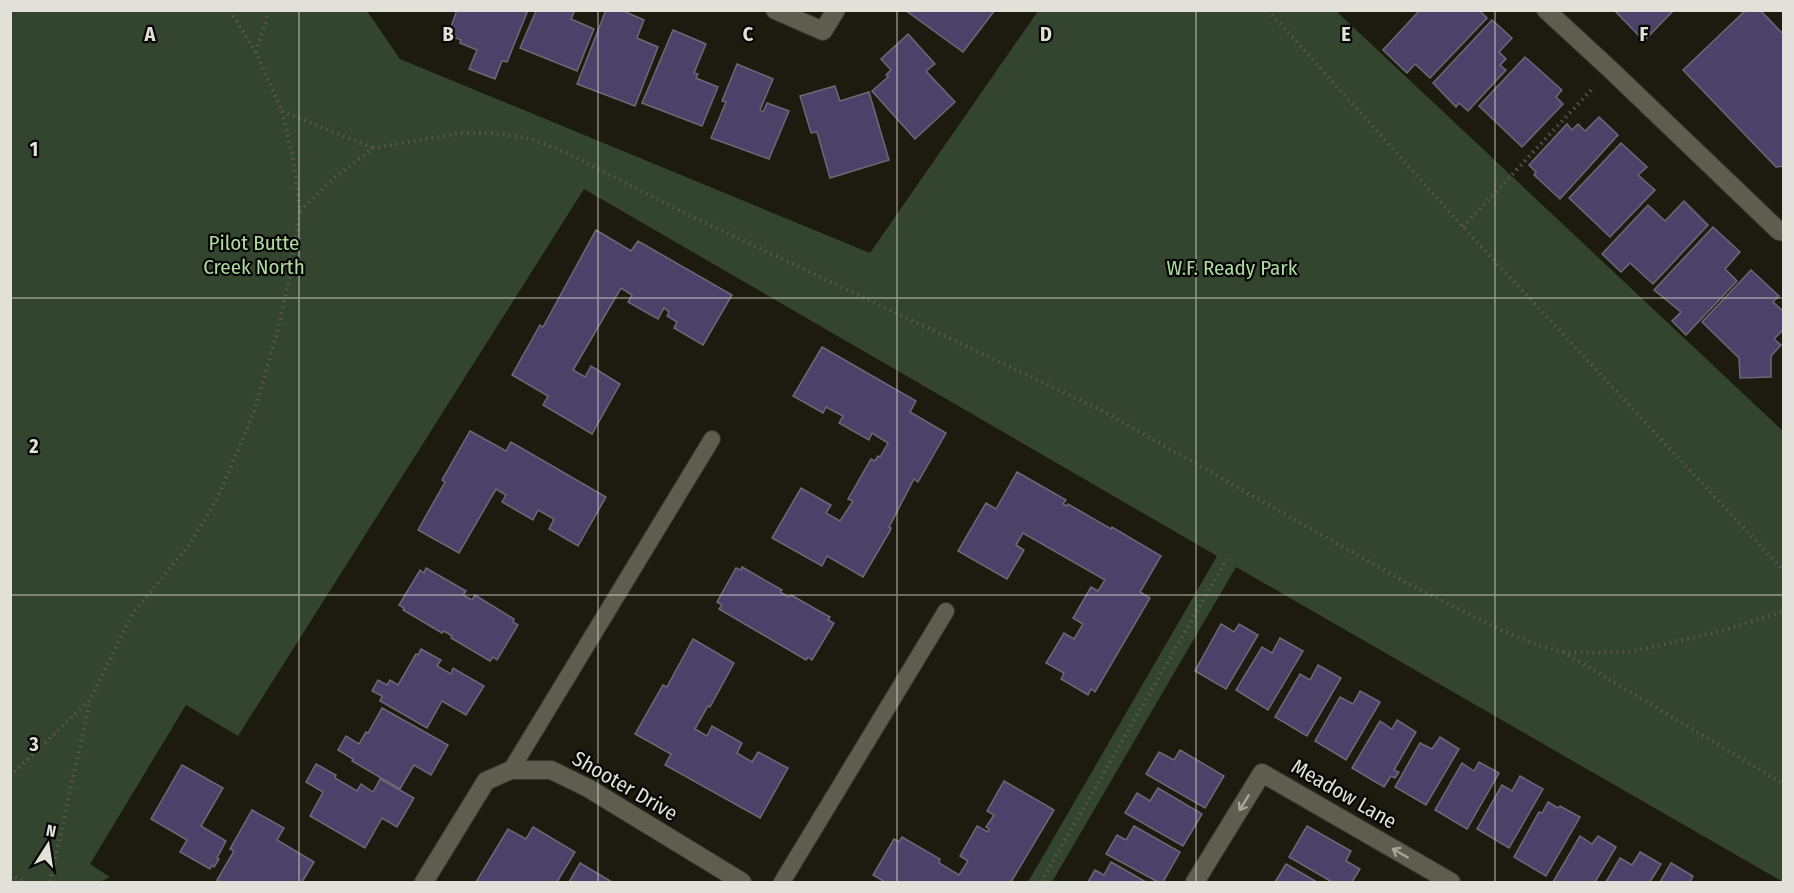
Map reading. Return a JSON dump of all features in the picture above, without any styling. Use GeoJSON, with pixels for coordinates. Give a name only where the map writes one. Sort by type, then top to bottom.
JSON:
{"type":"FeatureCollection","features":[{"type":"Feature","properties":{"kind":"street"},"geometry":{"type":"LineString","coordinates":[[775,10],[823,31],[836,10]]}},
{"type":"Feature","properties":{"kind":"street"},"geometry":{"type":"LineString","coordinates":[[1546,10],[1779,231],[1784,232]]}},
{"type":"Feature","properties":{"kind":"street","name":"Shooter Drive"},"geometry":{"type":"LineString","coordinates":[[424,882],[486,781],[511,770],[551,770],[588,789],[742,882]]}},
{"type":"Feature","properties":{"kind":"street","name":"Meadow Lane"},"geometry":{"type":"LineString","coordinates":[[1195,882],[1262,773],[1451,882]]}},
{"type":"Feature","properties":{"kind":"lane"},"geometry":{"type":"LineString","coordinates":[[511,770],[712,439]]}},
{"type":"Feature","properties":{"kind":"lane"},"geometry":{"type":"LineString","coordinates":[[782,882],[946,611]]}},
{"type":"Feature","properties":{"kind":"path"},"geometry":{"type":"LineString","coordinates":[[50,882],[90,700],[133,613],[189,545],[216,499],[255,409],[277,333],[290,276],[300,211],[293,158],[282,111],[256,52],[230,10]]}},
{"type":"Feature","properties":{"kind":"path"},"geometry":{"type":"LineString","coordinates":[[256,52],[269,10]]}},
{"type":"Feature","properties":{"kind":"path"},"geometry":{"type":"LineString","coordinates":[[1268,10],[1463,227],[1784,571]]}},
{"type":"Feature","properties":{"kind":"path"},"geometry":{"type":"LineString","coordinates":[[1463,227],[1611,70]]}},
{"type":"Feature","properties":{"kind":"path"},"geometry":{"type":"LineString","coordinates":[[282,111],[373,148]]}},
{"type":"Feature","properties":{"kind":"path"},"geometry":{"type":"LineString","coordinates":[[300,211],[334,178],[373,148],[460,133],[492,133],[532,139],[565,152],[687,214],[1099,409],[1402,581],[1499,629],[1532,643],[1562,652],[1784,784]]}},
{"type":"Feature","properties":{"kind":"path"},"geometry":{"type":"LineString","coordinates":[[1041,882],[1227,559]]}},
{"type":"Feature","properties":{"kind":"path"},"geometry":{"type":"LineString","coordinates":[[1562,652],[1634,651],[1718,632],[1784,611]]}},
{"type":"Feature","properties":{"kind":"path"},"geometry":{"type":"LineString","coordinates":[[10,776],[90,700]]}},
{"type":"Feature","properties":{"kind":"path"},"geometry":{"type":"LineString","coordinates":[[10,874],[25,882]]}},
{"type":"Feature","properties":{"kind":"green space"},"geometry":{"type":"Polygon","coordinates":[[[10,11],[367,11],[400,59],[870,253],[1038,11],[1336,11],[1783,431],[1783,882],[1236,567],[1052,882],[1028,882],[1217,556],[584,189],[238,736],[186,705],[90,864],[110,877],[100,882],[11,882],[10,11]]]}},
{"type":"Feature","properties":{"kind":"building"},"geometry":{"type":"Polygon","coordinates":[[[457,10],[528,10],[507,62],[502,61],[495,79],[469,69],[477,50],[448,35],[457,10]]]}},
{"type":"Feature","properties":{"kind":"building"},"geometry":{"type":"Polygon","coordinates":[[[575,10],[571,19],[594,29],[577,71],[520,48],[536,11],[575,10]]]}},
{"type":"Feature","properties":{"kind":"building"},"geometry":{"type":"Polygon","coordinates":[[[606,10],[621,10],[644,20],[637,38],[658,47],[635,106],[577,84],[606,10]]]}},
{"type":"Feature","properties":{"kind":"building"},"geometry":{"type":"Polygon","coordinates":[[[905,10],[995,10],[963,52],[905,10]]]}},
{"type":"Feature","properties":{"kind":"building"},"geometry":{"type":"Polygon","coordinates":[[[1420,10],[1479,10],[1487,18],[1430,78],[1415,64],[1407,73],[1383,50],[1420,10]]]}},
{"type":"Feature","properties":{"kind":"building"},"geometry":{"type":"Polygon","coordinates":[[[1614,10],[1674,10],[1644,41],[1614,10]]]}},
{"type":"Feature","properties":{"kind":"building"},"geometry":{"type":"Polygon","coordinates":[[[1746,10],[1760,10],[1784,35],[1784,166],[1776,167],[1683,70],[1746,10]]]}},
{"type":"Feature","properties":{"kind":"building"},"geometry":{"type":"Polygon","coordinates":[[[1492,20],[1512,38],[1499,52],[1506,59],[1500,65],[1506,70],[1468,111],[1459,103],[1456,107],[1433,83],[1492,20]]]}},
{"type":"Feature","properties":{"kind":"building"},"geometry":{"type":"Polygon","coordinates":[[[673,30],[706,44],[694,73],[698,74],[696,78],[718,87],[702,126],[642,103],[673,30]]]}},
{"type":"Feature","properties":{"kind":"building"},"geometry":{"type":"Polygon","coordinates":[[[908,34],[935,64],[926,71],[955,102],[915,139],[872,91],[888,77],[886,75],[891,70],[881,59],[908,34]]]}},
{"type":"Feature","properties":{"kind":"building"},"geometry":{"type":"Polygon","coordinates":[[[1525,57],[1562,90],[1556,97],[1563,104],[1522,147],[1479,106],[1525,57]]]}},
{"type":"Feature","properties":{"kind":"building"},"geometry":{"type":"Polygon","coordinates":[[[737,64],[773,79],[760,110],[763,112],[767,103],[789,111],[769,159],[711,138],[726,102],[722,101],[737,64]]]}},
{"type":"Feature","properties":{"kind":"building"},"geometry":{"type":"Polygon","coordinates":[[[835,86],[840,101],[869,92],[889,160],[830,178],[817,132],[811,133],[800,96],[835,86]]]}},
{"type":"Feature","properties":{"kind":"building"},"geometry":{"type":"Polygon","coordinates":[[[1599,117],[1618,135],[1560,199],[1534,175],[1536,172],[1529,165],[1567,124],[1572,130],[1578,124],[1585,131],[1599,117]]]}},
{"type":"Feature","properties":{"kind":"building"},"geometry":{"type":"Polygon","coordinates":[[[1621,143],[1647,167],[1638,175],[1655,190],[1610,237],[1569,198],[1621,143]]]}},
{"type":"Feature","properties":{"kind":"building"},"geometry":{"type":"Polygon","coordinates":[[[1684,201],[1708,225],[1653,284],[1630,263],[1621,272],[1602,254],[1648,205],[1665,221],[1684,201]]]}},
{"type":"Feature","properties":{"kind":"building"},"geometry":{"type":"Polygon","coordinates":[[[1713,227],[1740,252],[1725,269],[1737,281],[1686,335],[1672,321],[1681,312],[1654,290],[1713,227]]]}},
{"type":"Feature","properties":{"kind":"building"},"geometry":{"type":"Polygon","coordinates":[[[596,230],[631,251],[638,241],[732,295],[703,345],[674,328],[677,322],[667,316],[669,312],[664,308],[658,319],[628,302],[632,295],[621,288],[573,370],[585,377],[591,366],[620,384],[592,434],[543,405],[548,396],[512,375],[540,325],[543,327],[596,230]]]}},
{"type":"Feature","properties":{"kind":"building"},"geometry":{"type":"Polygon","coordinates":[[[1751,270],[1779,296],[1773,302],[1784,312],[1784,329],[1774,339],[1781,345],[1771,356],[1771,377],[1740,378],[1739,358],[1702,322],[1751,270]]]}},
{"type":"Feature","properties":{"kind":"building"},"geometry":{"type":"Polygon","coordinates":[[[822,347],[916,401],[910,412],[946,433],[918,482],[914,479],[889,527],[890,531],[863,577],[827,556],[822,566],[772,538],[801,488],[831,505],[826,513],[840,521],[853,501],[848,499],[871,459],[875,461],[878,456],[880,457],[888,443],[872,433],[869,440],[839,423],[843,416],[826,407],[823,413],[793,396],[822,347]]]}},
{"type":"Feature","properties":{"kind":"building"},"geometry":{"type":"Polygon","coordinates":[[[470,431],[506,451],[511,442],[606,497],[578,546],[549,529],[554,519],[538,510],[533,520],[502,502],[506,495],[496,489],[459,553],[418,530],[445,482],[442,480],[470,431]]]}},
{"type":"Feature","properties":{"kind":"building"},"geometry":{"type":"Polygon","coordinates":[[[1017,472],[1066,500],[1063,504],[1067,506],[1068,504],[1111,529],[1112,527],[1161,556],[1140,592],[1150,598],[1095,692],[1091,689],[1088,695],[1061,679],[1064,673],[1046,663],[1064,633],[1074,639],[1083,624],[1073,618],[1091,587],[1098,591],[1105,580],[1023,533],[1016,545],[1024,550],[1007,579],[958,551],[986,503],[996,509],[1017,472]]]}},
{"type":"Feature","properties":{"kind":"building"},"geometry":{"type":"Polygon","coordinates":[[[742,567],[782,590],[780,592],[789,597],[791,595],[830,617],[828,620],[834,623],[812,660],[808,657],[806,660],[719,609],[722,605],[717,602],[736,568],[741,570],[742,567]]]}},
{"type":"Feature","properties":{"kind":"building"},"geometry":{"type":"Polygon","coordinates":[[[426,568],[466,591],[463,595],[472,600],[475,595],[514,619],[513,622],[518,625],[497,660],[493,657],[490,661],[451,638],[452,636],[444,631],[442,633],[403,610],[404,608],[399,605],[420,570],[424,573],[426,568]]]}},
{"type":"Feature","properties":{"kind":"building"},"geometry":{"type":"Polygon","coordinates":[[[1221,624],[1234,632],[1239,624],[1258,635],[1226,689],[1195,671],[1221,624]]]}},
{"type":"Feature","properties":{"kind":"building"},"geometry":{"type":"Polygon","coordinates":[[[1280,638],[1303,651],[1268,710],[1236,690],[1262,647],[1272,653],[1280,638]]]}},
{"type":"Feature","properties":{"kind":"building"},"geometry":{"type":"Polygon","coordinates":[[[693,639],[734,663],[695,729],[707,736],[712,726],[742,743],[737,753],[752,762],[758,752],[788,768],[760,818],[665,765],[671,754],[635,734],[663,685],[667,687],[693,639]]]}},
{"type":"Feature","properties":{"kind":"building"},"geometry":{"type":"Polygon","coordinates":[[[421,649],[441,660],[437,666],[451,674],[453,668],[484,686],[466,715],[442,701],[427,728],[380,701],[382,696],[372,691],[378,680],[387,685],[390,680],[398,685],[421,649]]]}},
{"type":"Feature","properties":{"kind":"building"},"geometry":{"type":"Polygon","coordinates":[[[1318,665],[1341,678],[1307,736],[1275,717],[1300,674],[1310,680],[1318,665]]]}},
{"type":"Feature","properties":{"kind":"building"},"geometry":{"type":"Polygon","coordinates":[[[1360,691],[1380,702],[1346,760],[1315,741],[1340,697],[1353,704],[1360,691]]]}},
{"type":"Feature","properties":{"kind":"building"},"geometry":{"type":"Polygon","coordinates":[[[382,708],[448,745],[431,775],[414,765],[400,789],[352,761],[353,759],[338,750],[346,736],[359,744],[382,708]]]}},
{"type":"Feature","properties":{"kind":"building"},"geometry":{"type":"Polygon","coordinates":[[[1397,720],[1416,732],[1394,770],[1399,772],[1395,778],[1391,776],[1384,787],[1352,768],[1380,721],[1392,729],[1397,720]]]}},
{"type":"Feature","properties":{"kind":"building"},"geometry":{"type":"Polygon","coordinates":[[[1440,737],[1459,749],[1426,805],[1395,787],[1420,743],[1432,749],[1440,737]]]}},
{"type":"Feature","properties":{"kind":"building"},"geometry":{"type":"Polygon","coordinates":[[[1180,750],[1224,776],[1205,808],[1146,774],[1159,752],[1174,760],[1180,750]]]}},
{"type":"Feature","properties":{"kind":"building"},"geometry":{"type":"Polygon","coordinates":[[[1479,762],[1499,773],[1467,829],[1435,810],[1462,763],[1474,771],[1479,762]]]}},
{"type":"Feature","properties":{"kind":"building"},"geometry":{"type":"Polygon","coordinates":[[[316,764],[336,775],[335,778],[357,791],[361,784],[373,792],[380,779],[414,798],[397,827],[382,818],[365,848],[310,816],[323,792],[306,782],[316,764]]]}},
{"type":"Feature","properties":{"kind":"building"},"geometry":{"type":"Polygon","coordinates":[[[182,765],[223,788],[201,826],[226,841],[217,858],[219,859],[210,869],[180,852],[187,840],[151,819],[182,765]]]}},
{"type":"Feature","properties":{"kind":"building"},"geometry":{"type":"Polygon","coordinates":[[[1520,776],[1543,789],[1509,848],[1477,829],[1502,785],[1512,791],[1520,776]]]}},
{"type":"Feature","properties":{"kind":"building"},"geometry":{"type":"Polygon","coordinates":[[[1004,781],[1054,810],[1011,882],[885,882],[873,875],[894,839],[899,842],[902,837],[940,859],[939,863],[959,875],[968,861],[960,856],[977,826],[988,832],[989,829],[986,827],[994,815],[987,811],[1004,781]]]}},
{"type":"Feature","properties":{"kind":"building"},"geometry":{"type":"Polygon","coordinates":[[[1158,788],[1202,814],[1183,846],[1125,813],[1137,793],[1150,801],[1158,788]]]}},
{"type":"Feature","properties":{"kind":"building"},"geometry":{"type":"Polygon","coordinates":[[[1548,802],[1580,817],[1546,876],[1514,857],[1539,812],[1542,813],[1548,802]]]}},
{"type":"Feature","properties":{"kind":"building"},"geometry":{"type":"Polygon","coordinates":[[[252,810],[284,828],[277,840],[314,862],[302,882],[220,882],[217,880],[234,851],[230,849],[252,810]]]}},
{"type":"Feature","properties":{"kind":"building"},"geometry":{"type":"Polygon","coordinates":[[[1134,826],[1180,852],[1163,882],[1158,882],[1106,854],[1117,835],[1126,840],[1134,826]]]}},
{"type":"Feature","properties":{"kind":"building"},"geometry":{"type":"Polygon","coordinates":[[[1307,826],[1351,851],[1346,861],[1360,869],[1352,882],[1332,882],[1289,857],[1307,826]]]}},
{"type":"Feature","properties":{"kind":"building"},"geometry":{"type":"Polygon","coordinates":[[[533,827],[575,852],[557,882],[476,882],[508,829],[526,839],[533,827]]]}},
{"type":"Feature","properties":{"kind":"building"},"geometry":{"type":"Polygon","coordinates":[[[1580,836],[1592,844],[1598,836],[1616,847],[1595,882],[1553,882],[1580,836]]]}},
{"type":"Feature","properties":{"kind":"building"},"geometry":{"type":"Polygon","coordinates":[[[1640,852],[1661,864],[1650,882],[1606,882],[1620,858],[1632,865],[1640,852]]]}},
{"type":"Feature","properties":{"kind":"building"},"geometry":{"type":"Polygon","coordinates":[[[1111,862],[1146,882],[1088,882],[1095,870],[1104,875],[1111,862]]]}},
{"type":"Feature","properties":{"kind":"building"},"geometry":{"type":"Polygon","coordinates":[[[580,863],[612,882],[569,882],[580,863]]]}},
{"type":"Feature","properties":{"kind":"building"},"geometry":{"type":"Polygon","coordinates":[[[1671,863],[1693,876],[1690,882],[1660,882],[1671,863]]]}},
{"type":"Feature","properties":{"kind":"building"},"geometry":{"type":"Polygon","coordinates":[[[1286,864],[1317,882],[1275,882],[1286,864]]]}},
{"type":"Feature","properties":{"kind":"park label","name":"Pilot Butte Creek North"},"geometry":{"type":"Point","coordinates":[254,255]}},
{"type":"Feature","properties":{"kind":"park label","name":"W.F. Ready Park"},"geometry":{"type":"Point","coordinates":[1232,268]}}]}
